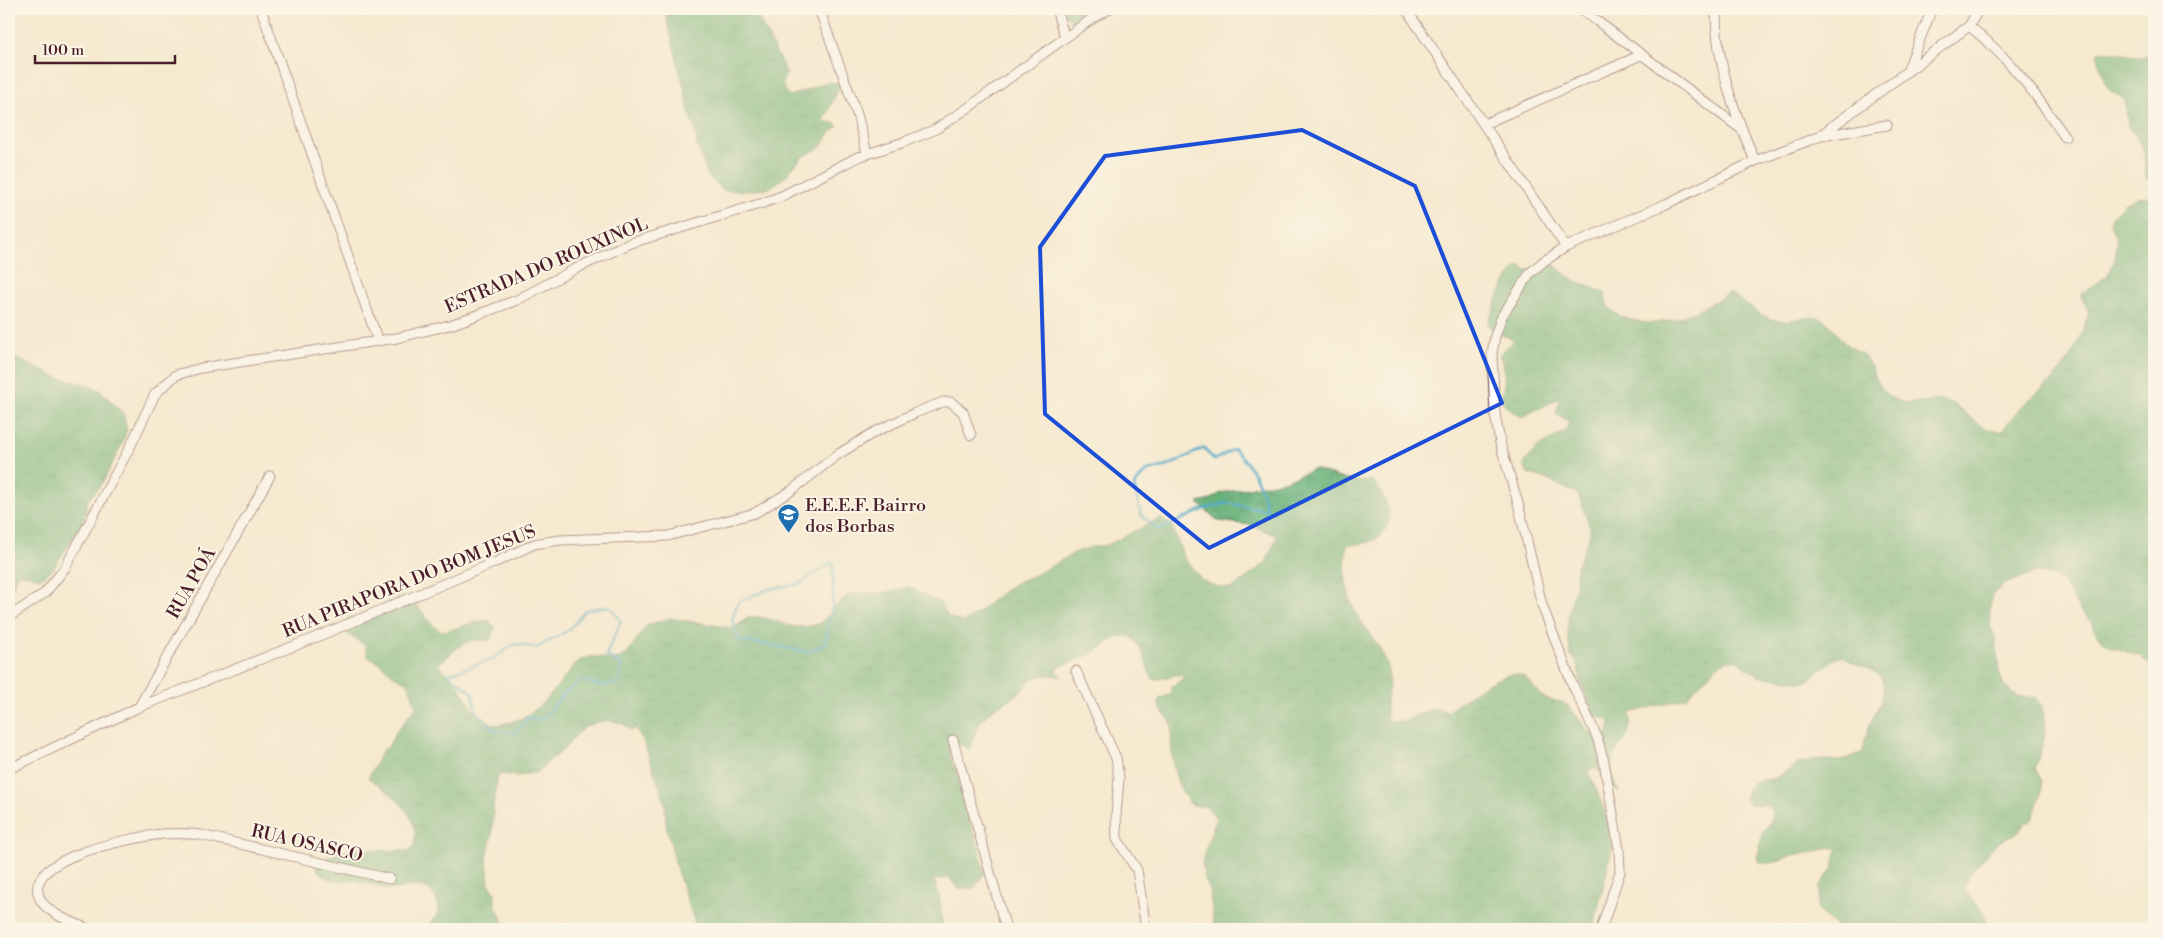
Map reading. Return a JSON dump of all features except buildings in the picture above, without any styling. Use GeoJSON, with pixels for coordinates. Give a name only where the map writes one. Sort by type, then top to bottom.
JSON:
{"type":"FeatureCollection","features":[{"type":"Feature","properties":{"kind":"street"},"geometry":{"type":"LineString","coordinates":[[261,9],[378,341]]}},
{"type":"Feature","properties":{"kind":"street"},"geometry":{"type":"LineString","coordinates":[[819,9],[857,114],[867,153]]}},
{"type":"Feature","properties":{"kind":"street"},"geometry":{"type":"LineString","coordinates":[[1056,9],[1065,38]]}},
{"type":"Feature","properties":{"kind":"street","name":"ESTRADA DO ROUXINOL"},"geometry":{"type":"LineString","coordinates":[[9,617],[45,593],[65,568],[132,445],[155,394],[176,375],[201,368],[415,334],[472,318],[517,300],[575,269],[632,243],[769,201],[867,153],[919,137],[948,122],[1065,38],[1109,9]]}},
{"type":"Feature","properties":{"kind":"street"},"geometry":{"type":"LineString","coordinates":[[1406,9],[1566,247]]}},
{"type":"Feature","properties":{"kind":"street"},"geometry":{"type":"LineString","coordinates":[[1581,9],[1741,129]]}},
{"type":"Feature","properties":{"kind":"street"},"geometry":{"type":"LineString","coordinates":[[1716,9],[1718,45],[1741,129],[1755,161]]}},
{"type":"Feature","properties":{"kind":"street"},"geometry":{"type":"LineString","coordinates":[[1908,69],[1932,9]]}},
{"type":"Feature","properties":{"kind":"street"},"geometry":{"type":"LineString","coordinates":[[1818,137],[1860,108],[1908,69],[1968,26],[1979,9]]}},
{"type":"Feature","properties":{"kind":"street"},"geometry":{"type":"LineString","coordinates":[[1968,26],[1995,48],[2010,64],[2065,137]]}},
{"type":"Feature","properties":{"kind":"street"},"geometry":{"type":"LineString","coordinates":[[1484,124],[1641,55]]}},
{"type":"Feature","properties":{"kind":"street"},"geometry":{"type":"LineString","coordinates":[[1601,929],[1620,872],[1619,849],[1604,762],[1597,737],[1571,681],[1542,605],[1518,504],[1500,443],[1495,414],[1492,354],[1495,336],[1502,316],[1530,273],[1544,261],[1566,247],[1666,204],[1755,161],[1818,137],[1887,125]]}},
{"type":"Feature","properties":{"kind":"street","name":"RUA PIRAPORA DO BOM JESUS"},"geometry":{"type":"LineString","coordinates":[[9,769],[139,707],[312,639],[496,562],[534,544],[560,540],[630,539],[668,536],[755,513],[791,491],[837,455],[873,433],[942,402],[951,402],[963,412],[971,435]]}},
{"type":"Feature","properties":{"kind":"street","name":"RUA POÁ"},"geometry":{"type":"LineString","coordinates":[[139,707],[270,476]]}},
{"type":"Feature","properties":{"kind":"street"},"geometry":{"type":"LineString","coordinates":[[1076,671],[1116,758],[1118,778],[1117,839],[1137,870],[1146,929]]}},
{"type":"Feature","properties":{"kind":"street"},"geometry":{"type":"LineString","coordinates":[[953,740],[1006,929]]}},
{"type":"Feature","properties":{"kind":"street","name":"RUA OSASCO"},"geometry":{"type":"LineString","coordinates":[[88,929],[52,911],[40,898],[39,882],[51,866],[61,860],[82,853],[133,839],[162,834],[184,832],[217,838],[390,879]]}},
{"type":"Feature","properties":{"kind":"highlighted area"},"geometry":{"type":"Polygon","coordinates":[[[1302,130],[1415,186],[1502,403],[1347,478],[1209,548],[1045,414],[1040,247],[1105,156],[1302,130]]]}},
{"type":"Feature","properties":{"kind":"green space"},"geometry":{"type":"Polygon","coordinates":[[[664,9],[754,9],[787,74],[783,83],[787,94],[790,96],[827,82],[839,83],[840,87],[823,121],[835,123],[838,126],[830,133],[821,147],[802,157],[786,176],[770,188],[746,191],[722,190],[708,176],[697,145],[695,130],[689,113],[664,9]]]}},
{"type":"Feature","properties":{"kind":"green space"},"geometry":{"type":"Polygon","coordinates":[[[1062,9],[1115,9],[1083,24],[1073,25],[1062,9]]]}},
{"type":"Feature","properties":{"kind":"green space"},"geometry":{"type":"Polygon","coordinates":[[[2103,51],[2143,57],[2154,52],[2154,185],[2146,178],[2144,153],[2141,145],[2128,127],[2125,101],[2110,90],[2104,80],[2097,53],[2103,51]]]}},
{"type":"Feature","properties":{"kind":"green space"},"geometry":{"type":"Polygon","coordinates":[[[2140,196],[2154,201],[2154,669],[2140,656],[2111,647],[2098,637],[2092,622],[2080,611],[2065,585],[2052,575],[2036,572],[2005,584],[1994,593],[1990,607],[1990,625],[1996,640],[1999,671],[2004,686],[2018,697],[2035,697],[2044,714],[2045,732],[2035,768],[2042,781],[2040,797],[2032,820],[2024,824],[2019,832],[2001,841],[1990,850],[1969,876],[1963,889],[1983,913],[1988,929],[1836,929],[1834,924],[1817,910],[1820,887],[1833,867],[1838,849],[1829,847],[1815,852],[1793,855],[1772,863],[1761,863],[1757,859],[1763,832],[1771,821],[1772,812],[1767,805],[1750,804],[1745,799],[1753,782],[1775,778],[1798,764],[1815,759],[1841,761],[1863,752],[1870,724],[1883,695],[1883,682],[1874,672],[1847,660],[1843,656],[1835,659],[1806,682],[1758,676],[1737,661],[1727,660],[1718,665],[1686,698],[1630,713],[1630,725],[1627,735],[1614,756],[1611,765],[1619,792],[1613,788],[1597,769],[1593,768],[1589,772],[1607,817],[1613,846],[1593,929],[1214,929],[1210,892],[1204,877],[1202,861],[1216,818],[1207,807],[1191,805],[1180,787],[1172,756],[1172,724],[1161,710],[1158,702],[1160,698],[1172,694],[1171,687],[1182,679],[1184,675],[1154,680],[1149,672],[1141,649],[1133,639],[1126,636],[1112,640],[1091,654],[1055,670],[1061,677],[1042,675],[1031,680],[1020,692],[993,710],[981,721],[973,738],[971,750],[953,741],[950,745],[950,755],[958,775],[962,802],[976,839],[985,873],[974,888],[958,889],[949,878],[934,880],[939,895],[943,929],[697,929],[678,874],[666,825],[665,803],[643,740],[635,728],[631,731],[621,723],[609,721],[602,721],[584,728],[539,772],[517,776],[502,774],[498,776],[494,799],[492,835],[487,858],[489,883],[495,893],[495,904],[507,929],[424,929],[431,923],[438,910],[437,901],[433,893],[428,889],[414,886],[383,889],[358,881],[331,879],[321,874],[316,868],[323,860],[345,852],[358,850],[408,851],[414,846],[415,834],[409,814],[395,798],[368,778],[383,749],[387,749],[396,732],[416,706],[408,683],[397,678],[378,662],[368,657],[365,645],[347,634],[346,622],[349,618],[366,619],[382,606],[396,599],[409,598],[440,631],[476,622],[490,621],[495,628],[489,641],[467,642],[438,664],[460,687],[473,710],[494,725],[517,720],[542,704],[580,660],[595,657],[613,661],[627,654],[647,625],[670,618],[732,628],[747,618],[762,617],[796,627],[811,626],[827,617],[849,595],[883,593],[909,587],[940,603],[949,617],[963,622],[976,614],[1009,587],[1022,580],[1037,574],[1076,552],[1107,545],[1161,518],[1173,528],[1184,558],[1202,580],[1215,586],[1231,589],[1266,563],[1277,536],[1250,525],[1218,521],[1198,503],[1207,501],[1221,493],[1284,481],[1315,469],[1350,481],[1373,481],[1386,501],[1389,517],[1384,532],[1375,540],[1367,543],[1347,545],[1345,565],[1347,584],[1355,612],[1381,650],[1389,670],[1390,679],[1386,707],[1387,721],[1405,721],[1433,708],[1448,712],[1493,681],[1513,674],[1524,677],[1546,699],[1567,705],[1587,729],[1603,738],[1608,732],[1610,722],[1607,719],[1597,717],[1592,711],[1580,680],[1578,663],[1571,655],[1568,639],[1568,616],[1575,588],[1577,566],[1590,534],[1590,528],[1578,494],[1541,477],[1528,474],[1523,465],[1537,447],[1566,431],[1569,421],[1556,414],[1558,399],[1522,417],[1506,406],[1502,397],[1504,369],[1499,355],[1514,340],[1492,330],[1488,322],[1513,271],[1519,265],[1527,270],[1550,262],[1572,279],[1605,293],[1607,303],[1614,313],[1642,322],[1656,323],[1681,317],[1729,293],[1761,314],[1775,320],[1787,321],[1811,317],[1822,319],[1827,322],[1845,343],[1864,356],[1882,388],[1892,398],[1912,403],[1945,401],[1956,406],[1983,427],[2003,431],[2014,415],[2053,379],[2071,356],[2089,312],[2080,295],[2107,276],[2115,257],[2117,241],[2110,224],[2112,216],[2124,204],[2140,196]]]}},
{"type":"Feature","properties":{"kind":"green space"},"geometry":{"type":"Polygon","coordinates":[[[9,355],[58,378],[88,385],[101,391],[123,413],[127,430],[103,482],[87,502],[84,521],[53,569],[41,578],[17,574],[9,596],[9,355]]]}},
{"type":"Feature","properties":{"kind":"waterway"},"geometry":{"type":"LineString","coordinates":[[1204,448],[1214,460],[1234,449],[1247,463],[1256,477],[1267,510],[1226,503],[1204,509],[1159,530],[1141,515],[1134,486],[1145,472],[1170,465],[1204,448]]}},
{"type":"Feature","properties":{"kind":"waterway"},"geometry":{"type":"LineString","coordinates":[[833,562],[833,603],[825,644],[808,652],[738,640],[732,619],[738,602],[769,589],[799,584],[833,562]]}},
{"type":"Feature","properties":{"kind":"waterway"},"geometry":{"type":"LineString","coordinates":[[609,606],[621,621],[606,655],[622,666],[618,683],[600,686],[581,680],[563,695],[542,720],[528,717],[516,732],[496,731],[477,713],[472,692],[448,674],[491,660],[515,644],[536,648],[569,630],[585,610],[609,606]]}},
{"type":"Feature","properties":{"kind":"place","name":"E.E.E.F. Bairro dos Borbas"},"geometry":{"type":"Point","coordinates":[789,534]}}]}
